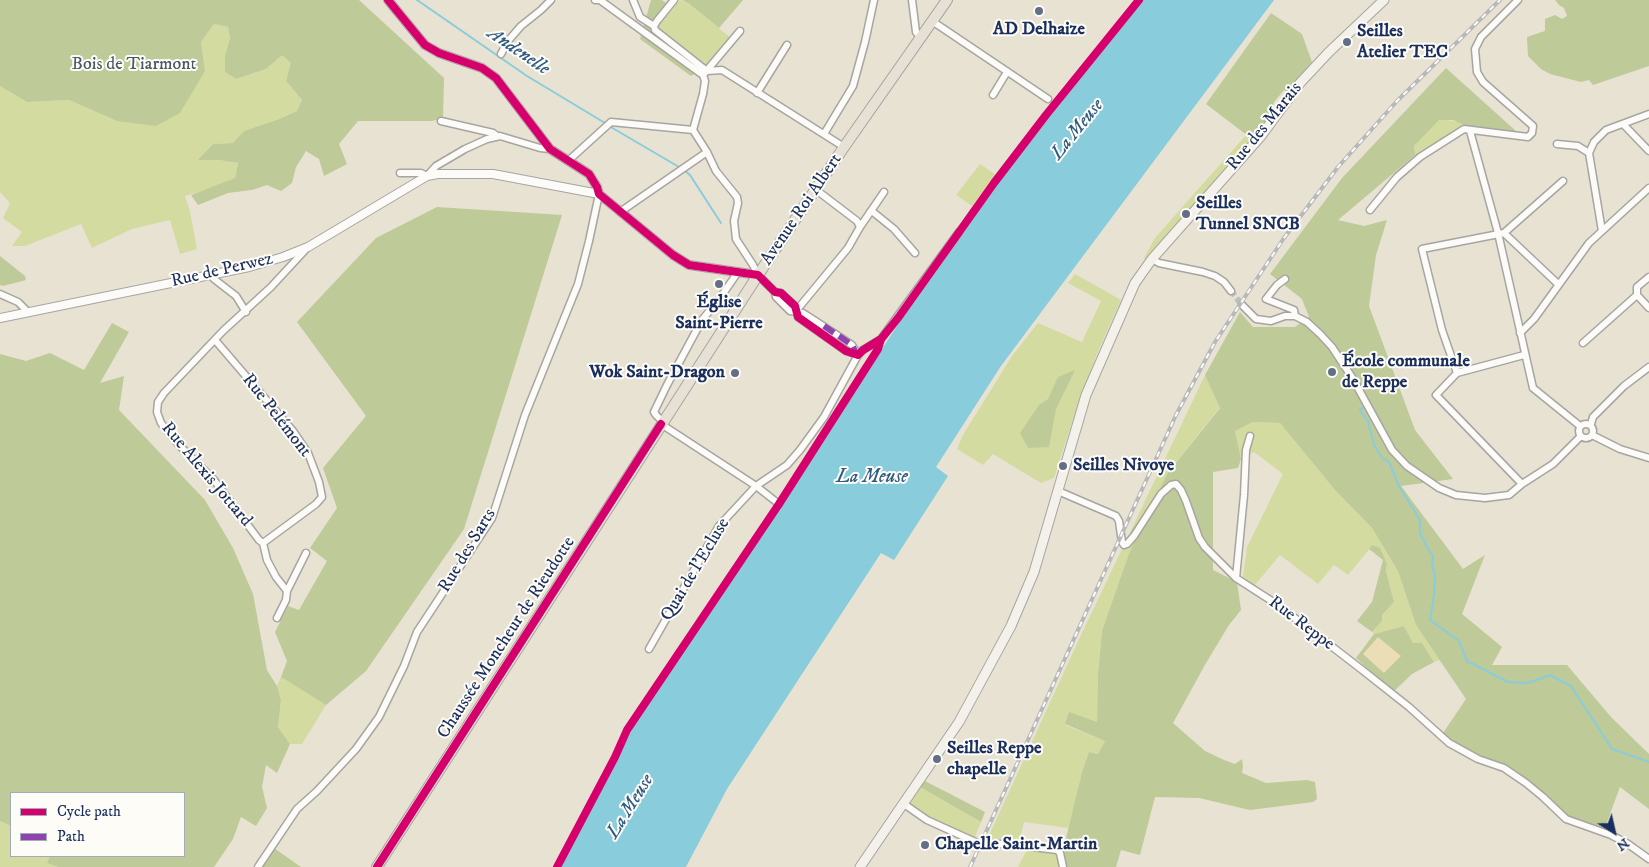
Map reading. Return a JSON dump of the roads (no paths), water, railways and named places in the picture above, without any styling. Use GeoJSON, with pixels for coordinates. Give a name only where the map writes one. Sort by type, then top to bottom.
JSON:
{"type":"FeatureCollection","features":[{"type":"Feature","properties":{"kind":"main road","name":"Avenue Roi Albert"},"geometry":{"type":"LineString","coordinates":[[662,423],[815,189],[947,0]]}},
{"type":"Feature","properties":{"kind":"main road","name":"Rue des Marais"},"geometry":{"type":"LineString","coordinates":[[1152,260],[1261,136],[1300,83],[1328,52],[1384,0]]}},
{"type":"Feature","properties":{"kind":"main road"},"geometry":{"type":"LineString","coordinates":[[860,867],[959,722],[1011,626],[1034,572],[1086,395],[1135,283],[1152,260]]}},
{"type":"Feature","properties":{"kind":"main road","name":"Chaussée Moncheur de Rieudotte"},"geometry":{"type":"LineString","coordinates":[[376,867],[662,423]]}},
{"type":"Feature","properties":{"kind":"street"},"geometry":{"type":"LineString","coordinates":[[388,0],[425,45],[439,53],[467,61],[482,68],[496,78],[550,148],[589,174],[599,194],[673,255],[689,265],[758,275]]}},
{"type":"Feature","properties":{"kind":"street"},"geometry":{"type":"LineString","coordinates":[[501,54],[521,26],[551,0]]}},
{"type":"Feature","properties":{"kind":"street"},"geometry":{"type":"LineString","coordinates":[[595,0],[600,0],[705,73],[722,70],[844,147]]}},
{"type":"Feature","properties":{"kind":"street"},"geometry":{"type":"LineString","coordinates":[[633,0],[640,17],[654,26],[655,30],[705,73]]}},
{"type":"Feature","properties":{"kind":"street"},"geometry":{"type":"LineString","coordinates":[[654,26],[674,0]]}},
{"type":"Feature","properties":{"kind":"street"},"geometry":{"type":"LineString","coordinates":[[824,134],[853,86],[874,0]]}},
{"type":"Feature","properties":{"kind":"street"},"geometry":{"type":"LineString","coordinates":[[912,0],[916,32],[921,38]]}},
{"type":"Feature","properties":{"kind":"street"},"geometry":{"type":"LineString","coordinates":[[1370,210],[1397,177],[1420,157],[1464,129],[1528,138],[1532,133],[1533,126],[1483,82],[1477,72],[1475,49],[1481,37],[1518,0]]}},
{"type":"Feature","properties":{"kind":"street"},"geometry":{"type":"LineString","coordinates":[[932,22],[1048,99]]}},
{"type":"Feature","properties":{"kind":"street"},"geometry":{"type":"LineString","coordinates":[[740,31],[705,73],[703,94],[693,130],[716,171],[737,198],[738,203],[734,221],[736,239],[758,275],[775,292],[781,293],[795,306],[798,317],[846,351],[858,355],[881,339],[959,232]]}},
{"type":"Feature","properties":{"kind":"street"},"geometry":{"type":"LineString","coordinates":[[758,93],[787,45]]}},
{"type":"Feature","properties":{"kind":"street"},"geometry":{"type":"LineString","coordinates":[[993,94],[1007,72]]}},
{"type":"Feature","properties":{"kind":"street"},"geometry":{"type":"LineString","coordinates":[[1602,231],[1589,153],[1594,142],[1606,130],[1649,114]]}},
{"type":"Feature","properties":{"kind":"street"},"geometry":{"type":"LineString","coordinates":[[441,121],[493,133],[497,136],[510,138],[540,148],[550,148]]}},
{"type":"Feature","properties":{"kind":"street"},"geometry":{"type":"LineString","coordinates":[[568,161],[611,122],[693,130]]}},
{"type":"Feature","properties":{"kind":"street"},"geometry":{"type":"LineString","coordinates":[[1623,124],[1649,151]]}},
{"type":"Feature","properties":{"kind":"street"},"geometry":{"type":"LineString","coordinates":[[1470,131],[1501,233],[1524,355],[1533,388],[1580,426]]}},
{"type":"Feature","properties":{"kind":"street"},"geometry":{"type":"LineString","coordinates":[[426,176],[436,166],[451,157],[497,136]]}},
{"type":"Feature","properties":{"kind":"street"},"geometry":{"type":"LineString","coordinates":[[1557,144],[1578,146],[1589,153]]}},
{"type":"Feature","properties":{"kind":"street"},"geometry":{"type":"LineString","coordinates":[[620,212],[707,152]]}},
{"type":"Feature","properties":{"kind":"street","name":"Rue de Perwez"},"geometry":{"type":"LineString","coordinates":[[400,172],[421,173],[426,176]]}},
{"type":"Feature","properties":{"kind":"street","name":"Rue de Perwez"},"geometry":{"type":"LineString","coordinates":[[0,318],[250,267],[283,257],[308,247],[426,176],[438,174],[493,174],[599,194]]}},
{"type":"Feature","properties":{"kind":"street"},"geometry":{"type":"LineString","coordinates":[[1457,373],[1442,330],[1422,249],[1501,233],[1563,181]]}},
{"type":"Feature","properties":{"kind":"street"},"geometry":{"type":"LineString","coordinates":[[1520,333],[1534,320],[1589,243],[1649,188]]}},
{"type":"Feature","properties":{"kind":"street"},"geometry":{"type":"LineString","coordinates":[[815,189],[857,221],[860,227]]}},
{"type":"Feature","properties":{"kind":"street"},"geometry":{"type":"LineString","coordinates":[[796,311],[848,248],[884,192]]}},
{"type":"Feature","properties":{"kind":"street","name":"Rue des Sarts"},"geometry":{"type":"LineString","coordinates":[[258,867],[297,809],[317,791],[356,749],[379,717],[404,666],[417,632],[492,518],[524,415],[578,284],[599,194]]}},
{"type":"Feature","properties":{"kind":"street"},"geometry":{"type":"LineString","coordinates":[[870,212],[874,212],[894,229],[915,253]]}},
{"type":"Feature","properties":{"kind":"street"},"geometry":{"type":"LineString","coordinates":[[1501,233],[1558,284]]}},
{"type":"Feature","properties":{"kind":"street"},"geometry":{"type":"LineString","coordinates":[[215,340],[223,330],[246,312],[271,287],[308,247]]}},
{"type":"Feature","properties":{"kind":"street"},"geometry":{"type":"LineString","coordinates":[[1152,260],[1215,276],[1224,282],[1231,291]]}},
{"type":"Feature","properties":{"kind":"street"},"geometry":{"type":"LineString","coordinates":[[738,272],[702,320],[654,412],[662,423],[780,504]]}},
{"type":"Feature","properties":{"kind":"street"},"geometry":{"type":"LineString","coordinates":[[212,275],[214,279],[236,296],[246,312]]}},
{"type":"Feature","properties":{"kind":"street"},"geometry":{"type":"LineString","coordinates":[[1649,277],[1637,287],[1637,295],[1649,308]]}},
{"type":"Feature","properties":{"kind":"street"},"geometry":{"type":"LineString","coordinates":[[1285,279],[1266,299],[1294,310],[1295,316]]}},
{"type":"Feature","properties":{"kind":"street"},"geometry":{"type":"LineString","coordinates":[[0,294],[18,302],[28,312]]}},
{"type":"Feature","properties":{"kind":"street"},"geometry":{"type":"LineString","coordinates":[[1582,343],[1637,295]]}},
{"type":"Feature","properties":{"kind":"street"},"geometry":{"type":"LineString","coordinates":[[1242,305],[1256,319],[1271,321],[1285,316],[1295,316],[1307,322],[1332,347],[1353,379],[1392,450],[1407,466],[1439,488],[1456,495],[1485,498],[1509,495],[1552,464],[1581,436]]}},
{"type":"Feature","properties":{"kind":"street","name":"Rue Alexis Jottard"},"geometry":{"type":"LineString","coordinates":[[215,340],[164,393],[158,402],[161,423],[178,444],[214,480],[263,543],[267,560],[287,592]]}},
{"type":"Feature","properties":{"kind":"street","name":"Rue Pelémont"},"geometry":{"type":"LineString","coordinates":[[215,340],[293,432],[308,453],[319,482],[322,497],[316,504],[263,543]]}},
{"type":"Feature","properties":{"kind":"street","name":"Quai de l'Ecluse"},"geometry":{"type":"LineString","coordinates":[[649,649],[720,526],[756,486],[787,466],[800,450],[824,417],[858,355]]}},
{"type":"Feature","properties":{"kind":"street"},"geometry":{"type":"LineString","coordinates":[[1522,484],[1436,395],[1457,373],[1524,355]]}},
{"type":"Feature","properties":{"kind":"street"},"geometry":{"type":"LineString","coordinates":[[1592,435],[1593,428],[1591,424],[1593,417],[1624,386],[1649,367]]}},
{"type":"Feature","properties":{"kind":"street"},"geometry":{"type":"LineString","coordinates":[[1580,426],[1585,423],[1591,424]]}},
{"type":"Feature","properties":{"kind":"street"},"geometry":{"type":"LineString","coordinates":[[1580,426],[1581,436]]}},
{"type":"Feature","properties":{"kind":"street"},"geometry":{"type":"LineString","coordinates":[[1581,436],[1585,438],[1592,435]]}},
{"type":"Feature","properties":{"kind":"street"},"geometry":{"type":"LineString","coordinates":[[1592,435],[1620,450],[1649,458]]}},
{"type":"Feature","properties":{"kind":"street"},"geometry":{"type":"LineString","coordinates":[[1236,578],[1246,450],[1250,436]]}},
{"type":"Feature","properties":{"kind":"street","name":"Rue Reppe"},"geometry":{"type":"LineString","coordinates":[[1058,491],[1116,516],[1119,521],[1124,545],[1128,544],[1134,536],[1161,494],[1171,485],[1176,484],[1186,501],[1198,538],[1204,547],[1236,578],[1278,605],[1361,669],[1409,707],[1449,744],[1478,759],[1504,768],[1526,783],[1566,819],[1611,835],[1649,859]]}},
{"type":"Feature","properties":{"kind":"street"},"geometry":{"type":"LineString","coordinates":[[277,618],[306,553]]}},
{"type":"Feature","properties":{"kind":"street"},"geometry":{"type":"LineString","coordinates":[[904,804],[927,820],[980,844],[1008,844],[1057,850],[1060,853],[1062,867]]}},
{"type":"Feature","properties":{"kind":"water","name":"La Meuse"},"geometry":{"type":"Polygon","coordinates":[[[1142,0],[1274,0],[1001,366],[936,467],[948,476],[894,560],[881,553],[727,789],[686,867],[560,867],[634,725],[781,506],[925,283],[1027,144],[1142,0]]]}},
{"type":"Feature","properties":{"kind":"waterway","name":"Andenelle"},"geometry":{"type":"LineString","coordinates":[[417,0],[527,76],[605,123]]}},
{"type":"Feature","properties":{"kind":"waterway","name":"Andenelle"},"geometry":{"type":"LineString","coordinates":[[609,126],[679,167]]}},
{"type":"Feature","properties":{"kind":"waterway","name":"Andenelle"},"geometry":{"type":"LineString","coordinates":[[684,170],[690,175],[721,223]]}},
{"type":"Feature","properties":{"kind":"waterway","name":"Andenelle"},"geometry":{"type":"LineString","coordinates":[[820,328],[848,347]]}},
{"type":"Feature","properties":{"kind":"waterway"},"geometry":{"type":"LineString","coordinates":[[1363,408],[1360,409],[1368,421],[1374,445],[1382,458],[1389,462],[1399,486],[1420,520],[1420,533],[1433,556],[1432,568],[1435,574],[1430,620],[1459,641],[1467,661],[1508,682],[1528,683],[1550,675],[1571,686],[1612,749],[1649,762]]}},
{"type":"Feature","properties":{"kind":"tunnel"},"geometry":{"type":"LineString","coordinates":[[1231,291],[1242,305]]}},
{"type":"Feature","properties":{"kind":"railway"},"geometry":{"type":"LineString","coordinates":[[970,867],[1176,415],[1215,342],[1284,238],[1338,167],[1397,101],[1500,0]]}},
{"type":"Feature","properties":{"kind":"place","name":"AD Delhaize"},"geometry":{"type":"Point","coordinates":[1039,11]}},
{"type":"Feature","properties":{"kind":"place","name":"Seilles Atelier TEC"},"geometry":{"type":"Point","coordinates":[1347,42]}},
{"type":"Feature","properties":{"kind":"place","name":"Seilles Tunnel SNCB"},"geometry":{"type":"Point","coordinates":[1186,214]}},
{"type":"Feature","properties":{"kind":"place","name":"Église Saint-Pierre"},"geometry":{"type":"Point","coordinates":[719,284]}},
{"type":"Feature","properties":{"kind":"place","name":"École communale de Reppe"},"geometry":{"type":"Point","coordinates":[1332,372]}},
{"type":"Feature","properties":{"kind":"place","name":"Wok Saint-Dragon"},"geometry":{"type":"Point","coordinates":[735,373]}},
{"type":"Feature","properties":{"kind":"place","name":"Seilles Nivoye"},"geometry":{"type":"Point","coordinates":[1063,466]}},
{"type":"Feature","properties":{"kind":"place","name":"Seilles Reppe chapelle"},"geometry":{"type":"Point","coordinates":[937,759]}},
{"type":"Feature","properties":{"kind":"place","name":"Chapelle Saint-Martin"},"geometry":{"type":"Point","coordinates":[925,845]}},
{"type":"Feature","properties":{"kind":"park label","name":"Bois de Tiarmont"},"geometry":{"type":"Point","coordinates":[134,65]}}]}
